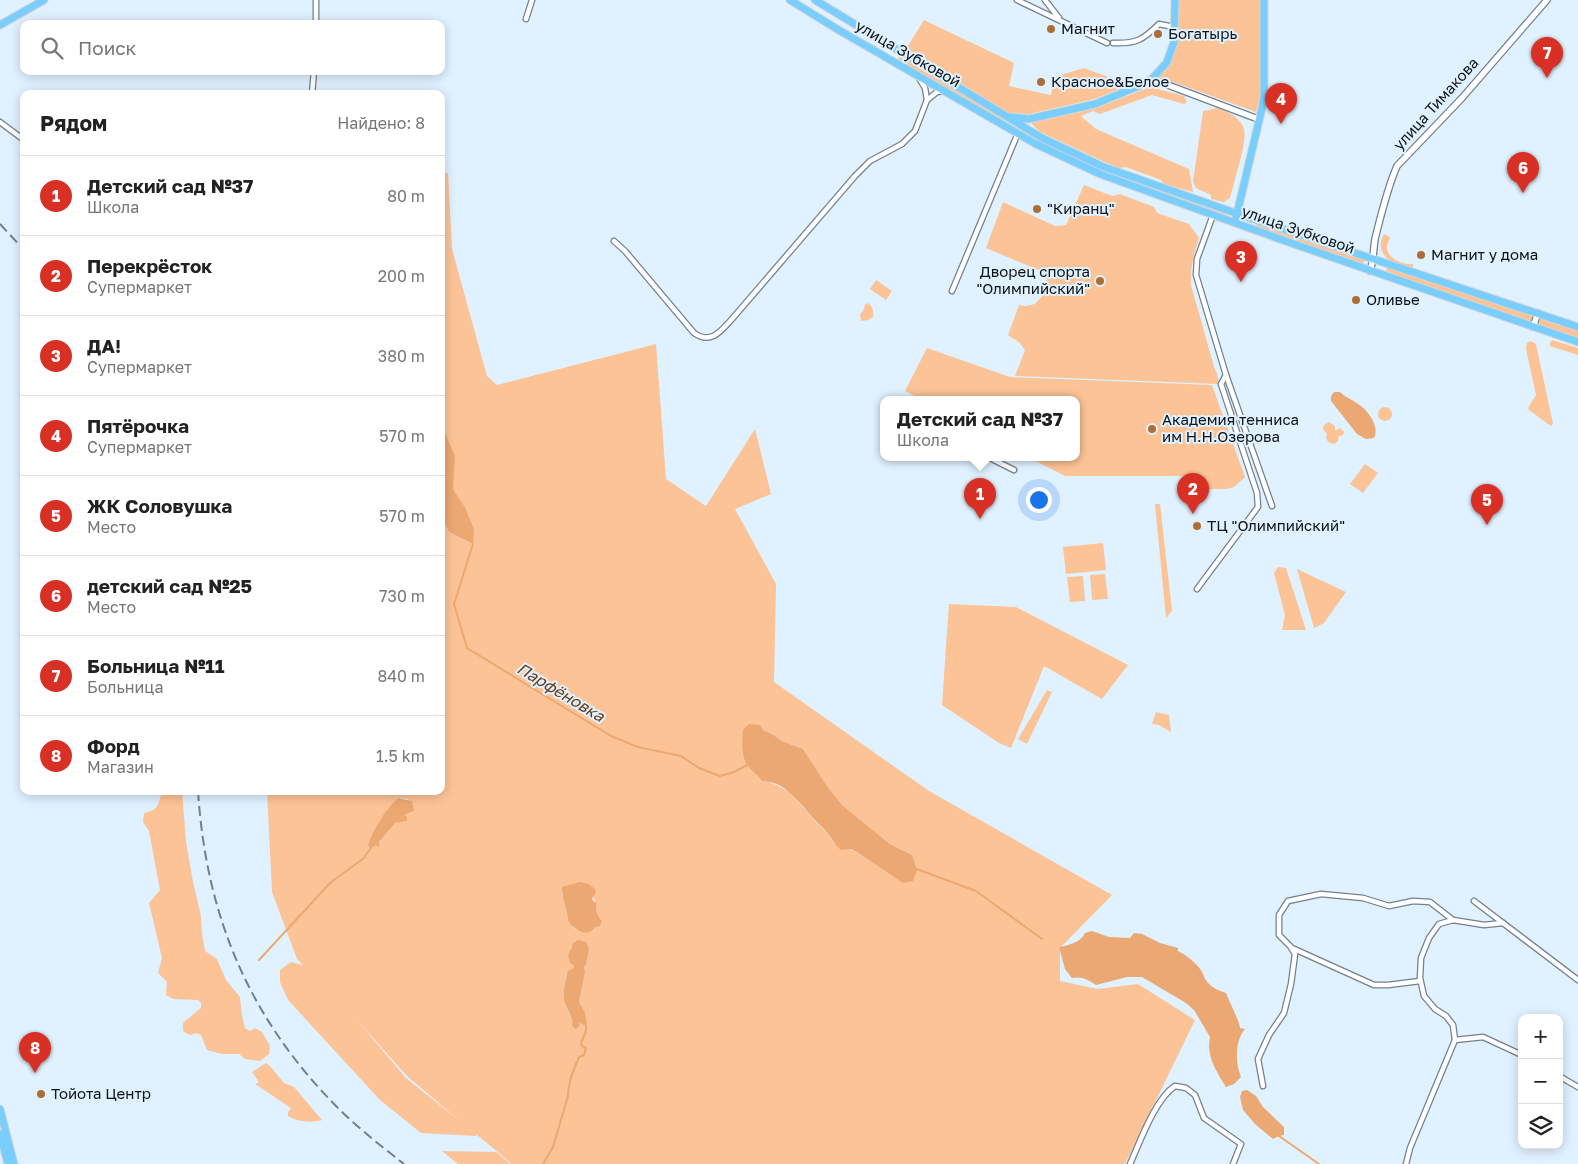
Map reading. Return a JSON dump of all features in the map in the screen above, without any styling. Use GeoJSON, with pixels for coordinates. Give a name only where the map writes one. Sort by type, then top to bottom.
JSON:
{"type":"FeatureCollection","features":[{"type":"Feature","properties":{"kind":"main road"},"geometry":{"type":"LineString","coordinates":[[0,25],[44,0]]}},
{"type":"Feature","properties":{"kind":"main road","name":"улица Зубковой"},"geometry":{"type":"LineString","coordinates":[[790,0],[918,77],[1036,144],[1096,172],[1370,271],[1578,342]]}},
{"type":"Feature","properties":{"kind":"main road"},"geometry":{"type":"LineString","coordinates":[[1016,132],[1019,124],[1029,119],[1095,104],[1152,79],[1167,62],[1174,42],[1175,0]]}},
{"type":"Feature","properties":{"kind":"main road"},"geometry":{"type":"LineString","coordinates":[[1235,223],[1264,95],[1264,0]]}},
{"type":"Feature","properties":{"kind":"main road"},"geometry":{"type":"LineString","coordinates":[[811,13],[817,12],[819,7],[816,1]]}},
{"type":"Feature","properties":{"kind":"main road","name":"улица Зубковой"},"geometry":{"type":"LineString","coordinates":[[816,1],[831,8],[1006,117],[1049,141],[1104,167],[1237,214],[1578,327]]}},
{"type":"Feature","properties":{"kind":"main road"},"geometry":{"type":"LineString","coordinates":[[823,21],[821,14],[824,9],[831,8]]}},
{"type":"Feature","properties":{"kind":"main road"},"geometry":{"type":"LineString","coordinates":[[837,29],[845,17]]}},
{"type":"Feature","properties":{"kind":"main road"},"geometry":{"type":"LineString","coordinates":[[894,62],[892,55],[894,51],[902,53]]}},
{"type":"Feature","properties":{"kind":"main road"},"geometry":{"type":"LineString","coordinates":[[1006,117],[1029,119]]}},
{"type":"Feature","properties":{"kind":"main road"},"geometry":{"type":"LineString","coordinates":[[0,1109],[14,1164]]}},
{"type":"Feature","properties":{"kind":"main road"},"geometry":{"type":"LineString","coordinates":[[0,1134],[8,1164]]}},
{"type":"Feature","properties":{"kind":"street"},"geometry":{"type":"LineString","coordinates":[[316,0],[316,20]]}},
{"type":"Feature","properties":{"kind":"street"},"geometry":{"type":"LineString","coordinates":[[526,19],[532,0]]}},
{"type":"Feature","properties":{"kind":"street"},"geometry":{"type":"LineString","coordinates":[[1017,0],[1107,43]]}},
{"type":"Feature","properties":{"kind":"street"},"geometry":{"type":"LineString","coordinates":[[1045,0],[1060,19]]}},
{"type":"Feature","properties":{"kind":"street","name":"улица Тимакова"},"geometry":{"type":"LineString","coordinates":[[1370,271],[1374,259],[1375,242],[1397,166],[1462,98],[1547,0]]}},
{"type":"Feature","properties":{"kind":"street"},"geometry":{"type":"LineString","coordinates":[[1113,43],[1128,44],[1144,38],[1159,24],[1174,27]]}},
{"type":"Feature","properties":{"kind":"street"},"geometry":{"type":"LineString","coordinates":[[312,90],[314,75]]}},
{"type":"Feature","properties":{"kind":"street"},"geometry":{"type":"LineString","coordinates":[[918,77],[925,88],[927,100]]}},
{"type":"Feature","properties":{"kind":"street"},"geometry":{"type":"LineString","coordinates":[[1152,79],[1258,119]]}},
{"type":"Feature","properties":{"kind":"street"},"geometry":{"type":"LineString","coordinates":[[614,241],[625,251],[694,332],[699,336],[705,337],[716,335],[732,319],[854,176],[870,161],[892,150],[910,137],[919,123],[927,100],[932,95],[944,91]]}},
{"type":"Feature","properties":{"kind":"street"},"geometry":{"type":"LineString","coordinates":[[0,122],[20,137]]}},
{"type":"Feature","properties":{"kind":"street"},"geometry":{"type":"LineString","coordinates":[[952,291],[1016,132]]}},
{"type":"Feature","properties":{"kind":"street"},"geometry":{"type":"LineString","coordinates":[[1213,215],[1197,259],[1196,275],[1226,374],[1272,506]]}},
{"type":"Feature","properties":{"kind":"street"},"geometry":{"type":"LineString","coordinates":[[1533,327],[1538,313]]}},
{"type":"Feature","properties":{"kind":"street"},"geometry":{"type":"LineString","coordinates":[[1197,589],[1258,507],[1257,493],[1221,384],[1226,374]]}},
{"type":"Feature","properties":{"kind":"street"},"geometry":{"type":"LineString","coordinates":[[996,461],[1014,470]]}},
{"type":"Feature","properties":{"kind":"street"},"geometry":{"type":"LineString","coordinates":[[1257,493],[1267,493]]}},
{"type":"Feature","properties":{"kind":"street"},"geometry":{"type":"LineString","coordinates":[[1263,1086],[1258,1059],[1284,1013],[1291,984],[1295,954],[1292,948],[1279,935],[1279,915],[1288,901],[1321,894],[1363,898],[1388,906],[1413,901],[1430,902],[1453,920]]}},
{"type":"Feature","properties":{"kind":"street"},"geometry":{"type":"LineString","coordinates":[[1474,901],[1578,980]]}},
{"type":"Feature","properties":{"kind":"street"},"geometry":{"type":"LineString","coordinates":[[1406,1164],[1410,1148],[1454,1040],[1453,1025],[1424,996],[1420,981],[1421,958],[1429,938],[1439,924],[1453,920],[1484,925],[1504,923]]}},
{"type":"Feature","properties":{"kind":"street"},"geometry":{"type":"LineString","coordinates":[[1292,948],[1374,985],[1420,981]]}},
{"type":"Feature","properties":{"kind":"street"},"geometry":{"type":"LineString","coordinates":[[1454,1040],[1483,1037],[1518,1053]]}},
{"type":"Feature","properties":{"kind":"street"},"geometry":{"type":"LineString","coordinates":[[1563,1078],[1578,1087]]}},
{"type":"Feature","properties":{"kind":"street"},"geometry":{"type":"LineString","coordinates":[[1130,1164],[1166,1091],[1174,1086],[1186,1088],[1195,1095],[1204,1118],[1241,1144],[1233,1164]]}},
{"type":"Feature","properties":{"kind":"shaded area"},"geometry":{"type":"Polygon","coordinates":[[[1179,0],[1261,0],[1261,97],[1256,112],[1159,77],[1170,64],[1178,43],[1179,0]]]}},
{"type":"Feature","properties":{"kind":"shaded area"},"geometry":{"type":"Polygon","coordinates":[[[924,20],[1014,63],[1009,86],[1051,95],[1054,77],[1084,68],[1130,85],[1094,99],[1029,114],[1008,113],[906,49],[924,20]]]}},
{"type":"Feature","properties":{"kind":"shaded area"},"geometry":{"type":"Polygon","coordinates":[[[899,57],[1006,120],[1002,121],[901,63],[898,59],[899,57]]]}},
{"type":"Feature","properties":{"kind":"shaded area"},"geometry":{"type":"Polygon","coordinates":[[[1150,87],[1184,96],[1187,102],[1184,104],[1152,95],[1100,114],[1093,111],[1081,116],[1096,129],[1189,169],[1193,192],[1164,184],[1161,180],[1126,167],[1118,168],[1040,132],[1031,123],[1097,108],[1150,87]]]}},
{"type":"Feature","properties":{"kind":"shaded area"},"geometry":{"type":"Polygon","coordinates":[[[1217,108],[1237,118],[1244,129],[1245,135],[1230,198],[1224,202],[1211,199],[1211,195],[1196,188],[1193,182],[1203,111],[1217,108]]]}},
{"type":"Feature","properties":{"kind":"shaded area"},"geometry":{"type":"Polygon","coordinates":[[[1028,133],[1225,212],[1220,214],[1097,170],[1037,141],[1028,136],[1028,133]]]}},
{"type":"Feature","properties":{"kind":"shaded area"},"geometry":{"type":"Polygon","coordinates":[[[445,173],[448,173],[452,249],[487,376],[497,385],[656,344],[666,479],[706,506],[755,429],[771,494],[735,509],[776,584],[774,682],[929,791],[1112,895],[1060,948],[1060,981],[1097,989],[1138,984],[1195,1020],[1125,1164],[512,1164],[476,1134],[476,1136],[421,1133],[380,1100],[288,1000],[280,982],[280,970],[291,962],[303,965],[297,959],[272,892],[267,795],[445,795],[445,524],[449,532],[473,544],[465,507],[453,489],[453,474],[445,436],[445,173]],[[763,730],[747,765],[762,781],[768,781],[790,792],[827,832],[834,843],[857,852],[891,874],[912,855],[890,844],[842,805],[803,749],[782,741],[763,730]],[[398,798],[380,820],[373,835],[379,842],[395,823],[401,821],[404,815],[412,812],[408,799],[398,798]],[[589,884],[562,892],[568,921],[575,929],[585,932],[589,932],[602,921],[597,912],[597,903],[593,898],[593,888],[589,884]],[[572,944],[570,963],[574,968],[566,975],[564,987],[566,1007],[573,1019],[586,1026],[579,1002],[585,973],[584,966],[589,949],[572,944]],[[356,1019],[406,1078],[461,1122],[407,1076],[356,1019]]]}},
{"type":"Feature","properties":{"kind":"shaded area"},"geometry":{"type":"Polygon","coordinates":[[[1084,185],[1112,196],[1120,194],[1154,207],[1157,213],[1189,224],[1199,238],[1193,261],[1191,285],[1219,384],[1015,376],[1025,350],[1020,343],[1008,335],[1019,305],[1035,304],[1043,295],[1048,274],[986,248],[1003,202],[1055,226],[1066,225],[1084,185]]]}},
{"type":"Feature","properties":{"kind":"shaded area"},"geometry":{"type":"Polygon","coordinates":[[[1256,224],[1364,259],[1365,261],[1362,264],[1359,263],[1256,227],[1256,224]]]}},
{"type":"Feature","properties":{"kind":"shaded area"},"geometry":{"type":"Polygon","coordinates":[[[1384,234],[1390,237],[1387,244],[1388,253],[1402,263],[1413,264],[1413,267],[1399,265],[1387,258],[1381,248],[1384,234]]]}},
{"type":"Feature","properties":{"kind":"shaded area"},"geometry":{"type":"Polygon","coordinates":[[[1387,267],[1532,314],[1534,317],[1532,322],[1529,323],[1386,272],[1387,267]]]}},
{"type":"Feature","properties":{"kind":"shaded area"},"geometry":{"type":"Polygon","coordinates":[[[876,280],[892,291],[886,300],[870,289],[876,280]]]}},
{"type":"Feature","properties":{"kind":"shaded area"},"geometry":{"type":"Polygon","coordinates":[[[867,303],[873,309],[873,317],[861,321],[860,314],[867,303]]]}},
{"type":"Feature","properties":{"kind":"shaded area"},"geometry":{"type":"Polygon","coordinates":[[[1543,318],[1578,329],[1578,340],[1538,325],[1540,319],[1543,318]]]}},
{"type":"Feature","properties":{"kind":"shaded area"},"geometry":{"type":"Polygon","coordinates":[[[1552,340],[1578,348],[1578,355],[1550,346],[1552,340]]]}},
{"type":"Feature","properties":{"kind":"shaded area"},"geometry":{"type":"Polygon","coordinates":[[[1531,341],[1536,344],[1553,424],[1551,426],[1528,408],[1536,395],[1526,349],[1527,343],[1531,341]]]}},
{"type":"Feature","properties":{"kind":"shaded area","name":"Академия тенниса им Н.Н.Озерова"},"geometry":{"type":"Polygon","coordinates":[[[927,348],[1010,377],[1212,385],[1245,477],[1234,487],[1226,489],[1185,489],[1185,476],[1065,476],[1036,461],[1080,461],[1080,396],[915,396],[905,391],[927,348]]]}},
{"type":"Feature","properties":{"kind":"shaded area"},"geometry":{"type":"Polygon","coordinates":[[[1334,392],[1340,392],[1367,412],[1375,425],[1374,438],[1366,439],[1357,434],[1331,401],[1331,396],[1334,392]]]}},
{"type":"Feature","properties":{"kind":"shaded area"},"geometry":{"type":"Polygon","coordinates":[[[1382,407],[1388,407],[1392,414],[1388,421],[1382,421],[1378,417],[1378,411],[1382,407]]]}},
{"type":"Feature","properties":{"kind":"shaded area"},"geometry":{"type":"Polygon","coordinates":[[[1329,422],[1335,426],[1335,431],[1340,428],[1344,432],[1334,444],[1328,442],[1327,434],[1323,429],[1324,425],[1329,422]]]}},
{"type":"Feature","properties":{"kind":"shaded area"},"geometry":{"type":"Polygon","coordinates":[[[445,433],[455,456],[453,489],[465,507],[474,530],[473,544],[449,532],[445,524],[445,433]]]}},
{"type":"Feature","properties":{"kind":"shaded area"},"geometry":{"type":"Polygon","coordinates":[[[1365,464],[1378,473],[1363,493],[1350,484],[1365,464]]]}},
{"type":"Feature","properties":{"kind":"shaded area"},"geometry":{"type":"Polygon","coordinates":[[[1155,504],[1160,504],[1172,611],[1166,618],[1155,504]]]}},
{"type":"Feature","properties":{"kind":"shaded area"},"geometry":{"type":"Polygon","coordinates":[[[1103,543],[1106,570],[1066,574],[1063,547],[1103,543]]]}},
{"type":"Feature","properties":{"kind":"shaded area"},"geometry":{"type":"Polygon","coordinates":[[[1278,567],[1286,568],[1306,630],[1282,630],[1285,615],[1274,573],[1278,567]]]}},
{"type":"Feature","properties":{"kind":"shaded area"},"geometry":{"type":"Polygon","coordinates":[[[1297,569],[1346,592],[1324,623],[1314,628],[1297,569]]]}},
{"type":"Feature","properties":{"kind":"shaded area"},"geometry":{"type":"Polygon","coordinates":[[[1105,574],[1108,599],[1092,600],[1090,575],[1105,574]]]}},
{"type":"Feature","properties":{"kind":"shaded area"},"geometry":{"type":"Polygon","coordinates":[[[1083,576],[1085,601],[1070,602],[1067,577],[1083,576]]]}},
{"type":"Feature","properties":{"kind":"shaded area"},"geometry":{"type":"Polygon","coordinates":[[[949,604],[1016,607],[1128,665],[1102,699],[1044,666],[1011,748],[999,743],[942,705],[949,604]]]}},
{"type":"Feature","properties":{"kind":"shaded area"},"geometry":{"type":"Polygon","coordinates":[[[1047,690],[1052,692],[1027,744],[1018,739],[1047,690]]]}},
{"type":"Feature","properties":{"kind":"shaded area"},"geometry":{"type":"Polygon","coordinates":[[[1156,712],[1169,715],[1171,732],[1159,725],[1152,724],[1156,712]]]}},
{"type":"Feature","properties":{"kind":"shaded area"},"geometry":{"type":"Polygon","coordinates":[[[749,724],[760,725],[763,730],[782,741],[803,749],[842,805],[890,844],[912,855],[917,870],[913,881],[903,883],[857,852],[851,849],[841,850],[792,794],[778,785],[762,781],[748,766],[743,754],[743,730],[749,724]]]}},
{"type":"Feature","properties":{"kind":"shaded area"},"geometry":{"type":"Polygon","coordinates":[[[161,795],[182,795],[186,842],[201,916],[205,951],[217,959],[226,980],[240,997],[245,1028],[250,1031],[255,1028],[262,1032],[270,1046],[269,1054],[260,1061],[245,1059],[239,1054],[222,1054],[207,1050],[201,1035],[196,1033],[190,1035],[183,1031],[183,1023],[201,1008],[201,1003],[198,1000],[173,999],[166,995],[167,982],[158,973],[162,958],[149,903],[160,890],[149,831],[143,822],[144,813],[153,810],[161,795]]]}},
{"type":"Feature","properties":{"kind":"shaded area"},"geometry":{"type":"Polygon","coordinates":[[[398,798],[412,801],[414,811],[404,815],[407,817],[407,821],[395,823],[379,842],[379,847],[376,845],[371,848],[368,845],[373,832],[384,814],[398,798]]]}},
{"type":"Feature","properties":{"kind":"shaded area"},"geometry":{"type":"Polygon","coordinates":[[[580,882],[589,884],[596,890],[592,898],[597,903],[597,912],[602,921],[600,926],[588,932],[577,930],[568,921],[563,896],[562,887],[580,882]]]}},
{"type":"Feature","properties":{"kind":"shaded area"},"geometry":{"type":"Polygon","coordinates":[[[1092,931],[1109,937],[1130,938],[1134,933],[1142,934],[1160,943],[1178,948],[1178,951],[1198,966],[1208,983],[1226,993],[1240,1028],[1245,1029],[1239,1039],[1237,1052],[1241,1077],[1234,1084],[1226,1087],[1213,1063],[1209,1051],[1210,1037],[1194,1010],[1186,1003],[1142,977],[1127,977],[1096,985],[1082,978],[1072,978],[1065,969],[1059,947],[1074,943],[1085,933],[1092,931]]]}},
{"type":"Feature","properties":{"kind":"shaded area"},"geometry":{"type":"Polygon","coordinates":[[[578,940],[586,942],[589,949],[586,965],[584,966],[585,973],[579,1002],[585,1013],[587,1024],[586,1026],[580,1023],[578,1028],[575,1029],[565,1003],[564,991],[568,971],[574,968],[570,963],[568,955],[572,944],[578,940]]]}},
{"type":"Feature","properties":{"kind":"shaded area"},"geometry":{"type":"Polygon","coordinates":[[[266,1063],[284,1083],[294,1087],[322,1120],[296,1120],[288,1116],[291,1108],[255,1084],[259,1082],[252,1072],[266,1063]]]}},
{"type":"Feature","properties":{"kind":"shaded area"},"geometry":{"type":"Polygon","coordinates":[[[1247,1090],[1256,1096],[1263,1107],[1284,1127],[1284,1135],[1273,1139],[1255,1124],[1243,1110],[1240,1097],[1242,1091],[1247,1090]]]}},
{"type":"Feature","properties":{"kind":"shaded area"},"geometry":{"type":"Polygon","coordinates":[[[442,1151],[496,1152],[511,1164],[458,1164],[442,1151]]]}},
{"type":"Feature","properties":{"kind":"waterway","name":"Парфёновка"},"geometry":{"type":"LineString","coordinates":[[473,544],[454,604],[467,648],[611,736],[638,747],[681,756],[699,768],[720,776],[734,772],[747,765]]}},
{"type":"Feature","properties":{"kind":"waterway"},"geometry":{"type":"LineString","coordinates":[[259,960],[331,882],[364,858],[372,846]]}},
{"type":"Feature","properties":{"kind":"waterway","name":"Парфёновка"},"geometry":{"type":"LineString","coordinates":[[914,868],[976,891],[1042,939]]}},
{"type":"Feature","properties":{"kind":"waterway"},"geometry":{"type":"LineString","coordinates":[[543,1164],[553,1147],[568,1096],[573,1071],[579,1057],[584,1055],[586,1048],[581,1043],[586,1026]]}},
{"type":"Feature","properties":{"kind":"waterway","name":"Парфёновка"},"geometry":{"type":"LineString","coordinates":[[1279,1136],[1319,1164]]}},
{"type":"Feature","properties":{"kind":"railway"},"geometry":{"type":"LineString","coordinates":[[0,224],[20,246]]}},
{"type":"Feature","properties":{"kind":"railway"},"geometry":{"type":"LineString","coordinates":[[198,795],[203,837],[211,881],[222,922],[256,1001],[279,1038],[306,1073],[345,1115],[404,1164]]}},
{"type":"Feature","properties":{"kind":"place","name":"Магнит"},"geometry":{"type":"Point","coordinates":[1051,29]}},
{"type":"Feature","properties":{"kind":"place","name":"Богатырь"},"geometry":{"type":"Point","coordinates":[1158,34]}},
{"type":"Feature","properties":{"kind":"place","name":"Больница №11"},"geometry":{"type":"Point","coordinates":[1547,78]}},
{"type":"Feature","properties":{"kind":"place","name":"Красное&Белое"},"geometry":{"type":"Point","coordinates":[1041,82]}},
{"type":"Feature","properties":{"kind":"place","name":"Пятёрочка"},"geometry":{"type":"Point","coordinates":[1281,124]}},
{"type":"Feature","properties":{"kind":"place","name":"детский сад №25"},"geometry":{"type":"Point","coordinates":[1523,193]}},
{"type":"Feature","properties":{"kind":"place","name":"\"Киранц\""},"geometry":{"type":"Point","coordinates":[1037,209]}},
{"type":"Feature","properties":{"kind":"place","name":"Магнит у дома"},"geometry":{"type":"Point","coordinates":[1421,255]}},
{"type":"Feature","properties":{"kind":"place","name":"Дворец спорта \"Олимпийский\""},"geometry":{"type":"Point","coordinates":[1100,281]}},
{"type":"Feature","properties":{"kind":"place","name":"ДА!"},"geometry":{"type":"Point","coordinates":[1241,282]}},
{"type":"Feature","properties":{"kind":"place","name":"Оливье"},"geometry":{"type":"Point","coordinates":[1356,300]}},
{"type":"Feature","properties":{"kind":"place","name":"Академия тенниса им Н.Н.Озерова"},"geometry":{"type":"Point","coordinates":[1152,429]}},
{"type":"Feature","properties":{"kind":"place","name":"Перекрёсток"},"geometry":{"type":"Point","coordinates":[1193,514]}},
{"type":"Feature","properties":{"kind":"place","name":"Детский сад №37"},"geometry":{"type":"Point","coordinates":[980,519]}},
{"type":"Feature","properties":{"kind":"place","name":"ЖК Соловушка"},"geometry":{"type":"Point","coordinates":[1487,525]}},
{"type":"Feature","properties":{"kind":"place","name":"ТЦ \"Олимпийский\""},"geometry":{"type":"Point","coordinates":[1197,526]}},
{"type":"Feature","properties":{"kind":"place","name":"Форд"},"geometry":{"type":"Point","coordinates":[35,1073]}},
{"type":"Feature","properties":{"kind":"place","name":"Тойота Центр"},"geometry":{"type":"Point","coordinates":[41,1094]}}]}
